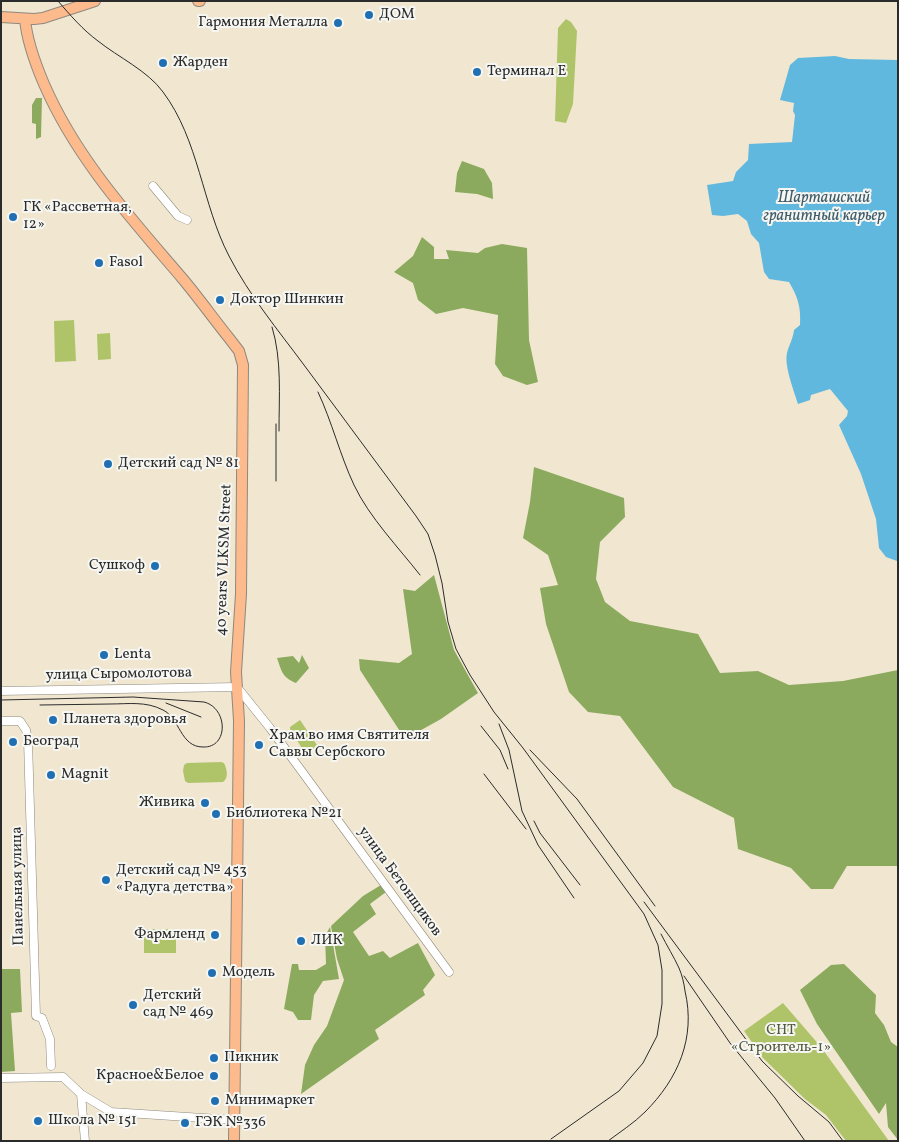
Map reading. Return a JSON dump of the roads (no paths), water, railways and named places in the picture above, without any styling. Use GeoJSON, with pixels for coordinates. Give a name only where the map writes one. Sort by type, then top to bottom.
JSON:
{"type":"FeatureCollection","features":[{"type":"Feature","properties":{"kind":"main road"},"geometry":{"type":"LineString","coordinates":[[1,17],[34,19],[52,16],[95,1]]}},
{"type":"Feature","properties":{"kind":"main road","name":"40 years VLKSM Street"},"geometry":{"type":"LineString","coordinates":[[25,19],[26,33],[37,68],[53,105],[72,140],[106,187],[239,351],[243,365],[241,594],[236,672],[239,737],[234,1141]]}},
{"type":"Feature","properties":{"kind":"street"},"geometry":{"type":"LineString","coordinates":[[153,186],[178,216],[187,220]]}},
{"type":"Feature","properties":{"kind":"street","name":"улица Сыромолотова"},"geometry":{"type":"LineString","coordinates":[[1,691],[236,687]]}},
{"type":"Feature","properties":{"kind":"street","name":"улица Бетонщиков"},"geometry":{"type":"LineString","coordinates":[[236,687],[270,728],[449,972]]}},
{"type":"Feature","properties":{"kind":"street","name":"Панельная улица"},"geometry":{"type":"LineString","coordinates":[[1,721],[20,721],[26,730],[28,740],[36,1016],[42,1018],[50,1039],[51,1066]]}},
{"type":"Feature","properties":{"kind":"street"},"geometry":{"type":"LineString","coordinates":[[1,1078],[64,1077],[81,1094],[111,1112],[234,1120]]}},
{"type":"Feature","properties":{"kind":"street"},"geometry":{"type":"LineString","coordinates":[[81,1094],[85,1141]]}},
{"type":"Feature","properties":{"kind":"water","name":"Шарташский гранитный карьер"},"geometry":{"type":"Polygon","coordinates":[[[835,56],[849,59],[898,60],[897,561],[886,557],[879,548],[876,519],[861,474],[839,425],[847,416],[848,411],[830,389],[811,395],[810,400],[798,404],[786,358],[794,330],[800,325],[797,297],[792,287],[789,282],[769,279],[764,272],[759,243],[751,234],[747,221],[738,214],[712,215],[707,185],[733,181],[736,172],[748,160],[749,144],[792,142],[795,115],[793,111],[794,103],[780,100],[790,65],[798,58],[835,56]]]}},
{"type":"Feature","properties":{"kind":"tram line"},"geometry":{"type":"LineString","coordinates":[[1,700],[133,697],[204,702],[218,712],[221,719],[221,735],[218,741],[211,746],[195,746],[189,742],[169,714],[157,707],[144,704],[40,705]]}},
{"type":"Feature","properties":{"kind":"tram line"},"geometry":{"type":"LineString","coordinates":[[166,703],[201,717]]}},
{"type":"Feature","properties":{"kind":"railway"},"geometry":{"type":"LineString","coordinates":[[58,1],[92,37],[149,77],[163,92],[185,131],[212,215],[237,270],[264,312],[428,534],[442,583],[448,622],[456,649],[470,675],[494,712],[523,748],[644,914],[658,945],[662,970],[662,1004],[657,1036],[643,1063],[619,1091],[551,1139]]}},
{"type":"Feature","properties":{"kind":"railway"},"geometry":{"type":"LineString","coordinates":[[272,327],[279,365],[279,431]]}},
{"type":"Feature","properties":{"kind":"railway"},"geometry":{"type":"LineString","coordinates":[[318,392],[349,474],[360,497],[420,575]]}},
{"type":"Feature","properties":{"kind":"railway"},"geometry":{"type":"LineString","coordinates":[[276,424],[276,481]]}},
{"type":"Feature","properties":{"kind":"railway"},"geometry":{"type":"LineString","coordinates":[[499,724],[509,750],[522,811],[538,845],[574,898]]}},
{"type":"Feature","properties":{"kind":"railway"},"geometry":{"type":"LineString","coordinates":[[481,726],[500,750],[508,769]]}},
{"type":"Feature","properties":{"kind":"railway"},"geometry":{"type":"LineString","coordinates":[[530,750],[577,799],[655,906]]}},
{"type":"Feature","properties":{"kind":"railway"},"geometry":{"type":"LineString","coordinates":[[484,774],[526,829]]}},
{"type":"Feature","properties":{"kind":"railway"},"geometry":{"type":"LineString","coordinates":[[534,821],[540,833],[580,885]]}},
{"type":"Feature","properties":{"kind":"railway"},"geometry":{"type":"LineString","coordinates":[[644,902],[762,1061],[798,1096],[829,1122],[843,1141]]}},
{"type":"Feature","properties":{"kind":"railway"},"geometry":{"type":"LineString","coordinates":[[608,1141],[636,1120],[657,1099],[675,1072],[686,1041],[688,1008],[683,982],[679,968],[661,934]]}},
{"type":"Feature","properties":{"kind":"railway"},"geometry":{"type":"LineString","coordinates":[[684,976],[730,1043],[775,1098],[805,1141]]}},
{"type":"Feature","properties":{"kind":"place","name":"ДОМ"},"geometry":{"type":"Point","coordinates":[369,15]}},
{"type":"Feature","properties":{"kind":"place","name":"Гармония Металла"},"geometry":{"type":"Point","coordinates":[338,23]}},
{"type":"Feature","properties":{"kind":"place","name":"Жарден"},"geometry":{"type":"Point","coordinates":[163,63]}},
{"type":"Feature","properties":{"kind":"place","name":"Терминал Е"},"geometry":{"type":"Point","coordinates":[477,72]}},
{"type":"Feature","properties":{"kind":"place","name":"ГК «Рассветная, 12»"},"geometry":{"type":"Point","coordinates":[13,217]}},
{"type":"Feature","properties":{"kind":"place","name":"Fasol"},"geometry":{"type":"Point","coordinates":[99,263]}},
{"type":"Feature","properties":{"kind":"place","name":"Доктор Шинкин"},"geometry":{"type":"Point","coordinates":[220,300]}},
{"type":"Feature","properties":{"kind":"place","name":"Детский сад № 81"},"geometry":{"type":"Point","coordinates":[108,464]}},
{"type":"Feature","properties":{"kind":"place","name":"Сушкоф"},"geometry":{"type":"Point","coordinates":[155,566]}},
{"type":"Feature","properties":{"kind":"place","name":"Lenta"},"geometry":{"type":"Point","coordinates":[104,655]}},
{"type":"Feature","properties":{"kind":"place","name":"Планета здоровья"},"geometry":{"type":"Point","coordinates":[53,720]}},
{"type":"Feature","properties":{"kind":"place","name":"Београд"},"geometry":{"type":"Point","coordinates":[13,742]}},
{"type":"Feature","properties":{"kind":"place","name":"Храм во имя Святителя Саввы Сербского"},"geometry":{"type":"Point","coordinates":[259,745]}},
{"type":"Feature","properties":{"kind":"place","name":"Magnit"},"geometry":{"type":"Point","coordinates":[51,775]}},
{"type":"Feature","properties":{"kind":"place","name":"Живика"},"geometry":{"type":"Point","coordinates":[205,803]}},
{"type":"Feature","properties":{"kind":"place","name":"Библиотека №21"},"geometry":{"type":"Point","coordinates":[216,814]}},
{"type":"Feature","properties":{"kind":"place","name":"Детский сад № 453 «Радуга детства»"},"geometry":{"type":"Point","coordinates":[106,880]}},
{"type":"Feature","properties":{"kind":"place","name":"Фармленд"},"geometry":{"type":"Point","coordinates":[215,935]}},
{"type":"Feature","properties":{"kind":"place","name":"ЛИК"},"geometry":{"type":"Point","coordinates":[301,941]}},
{"type":"Feature","properties":{"kind":"place","name":"Модель"},"geometry":{"type":"Point","coordinates":[212,973]}},
{"type":"Feature","properties":{"kind":"place","name":"Детский сад № 469"},"geometry":{"type":"Point","coordinates":[133,1005]}},
{"type":"Feature","properties":{"kind":"place","name":"Пикник"},"geometry":{"type":"Point","coordinates":[214,1058]}},
{"type":"Feature","properties":{"kind":"place","name":"Красное&Белое"},"geometry":{"type":"Point","coordinates":[214,1076]}},
{"type":"Feature","properties":{"kind":"place","name":"Минимаркет"},"geometry":{"type":"Point","coordinates":[215,1101]}},
{"type":"Feature","properties":{"kind":"place","name":"Школа № 151"},"geometry":{"type":"Point","coordinates":[38,1121]}},
{"type":"Feature","properties":{"kind":"place","name":"ГЭК №336"},"geometry":{"type":"Point","coordinates":[185,1123]}},
{"type":"Feature","properties":{"kind":"park label","name":"СНТ «Строитель-1»"},"geometry":{"type":"Point","coordinates":[781,1040]}}]}
